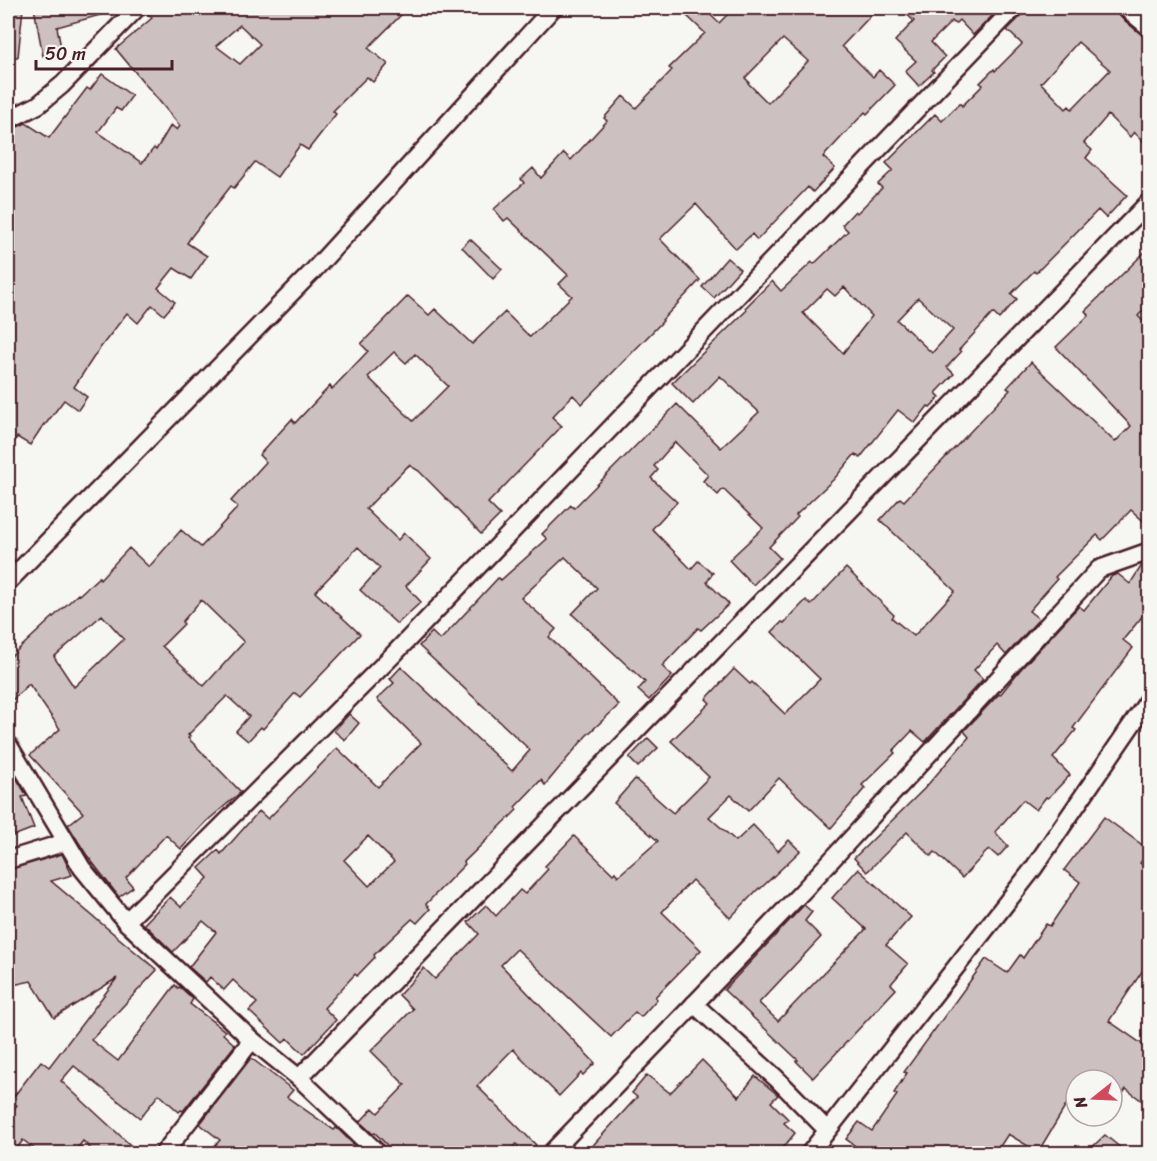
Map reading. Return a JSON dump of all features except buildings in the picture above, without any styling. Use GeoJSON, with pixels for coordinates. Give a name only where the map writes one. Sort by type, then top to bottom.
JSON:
{"type":"FeatureCollection","features":[{"type":"Feature","properties":{"kind":"street"},"geometry":{"type":"LineString","coordinates":[[8,120],[38,105],[62,85],[137,8]]}},
{"type":"Feature","properties":{"kind":"street"},"geometry":{"type":"LineString","coordinates":[[8,582],[313,271],[553,8]]}},
{"type":"Feature","properties":{"kind":"street"},"geometry":{"type":"LineString","coordinates":[[126,922],[393,655],[1014,8]]}},
{"type":"Feature","properties":{"kind":"street"},"geometry":{"type":"LineString","coordinates":[[1125,8],[1149,28]]}},
{"type":"Feature","properties":{"kind":"street"},"geometry":{"type":"LineString","coordinates":[[299,1078],[1149,201]]}},
{"type":"Feature","properties":{"kind":"street"},"geometry":{"type":"LineString","coordinates":[[550,1154],[802,892],[1099,569],[1149,551]]}},
{"type":"Feature","properties":{"kind":"street"},"geometry":{"type":"LineString","coordinates":[[814,1152],[827,1130],[1033,869],[1149,698]]}},
{"type":"Feature","properties":{"kind":"street"},"geometry":{"type":"LineString","coordinates":[[8,744],[66,842],[99,890],[126,922],[252,1040],[299,1078],[379,1154]]}},
{"type":"Feature","properties":{"kind":"street"},"geometry":{"type":"LineString","coordinates":[[8,860],[66,842]]}},
{"type":"Feature","properties":{"kind":"street"},"geometry":{"type":"LineString","coordinates":[[694,1004],[776,1078],[827,1130]]}},
{"type":"Feature","properties":{"kind":"street"},"geometry":{"type":"LineString","coordinates":[[163,1154],[252,1040]]}}]}
